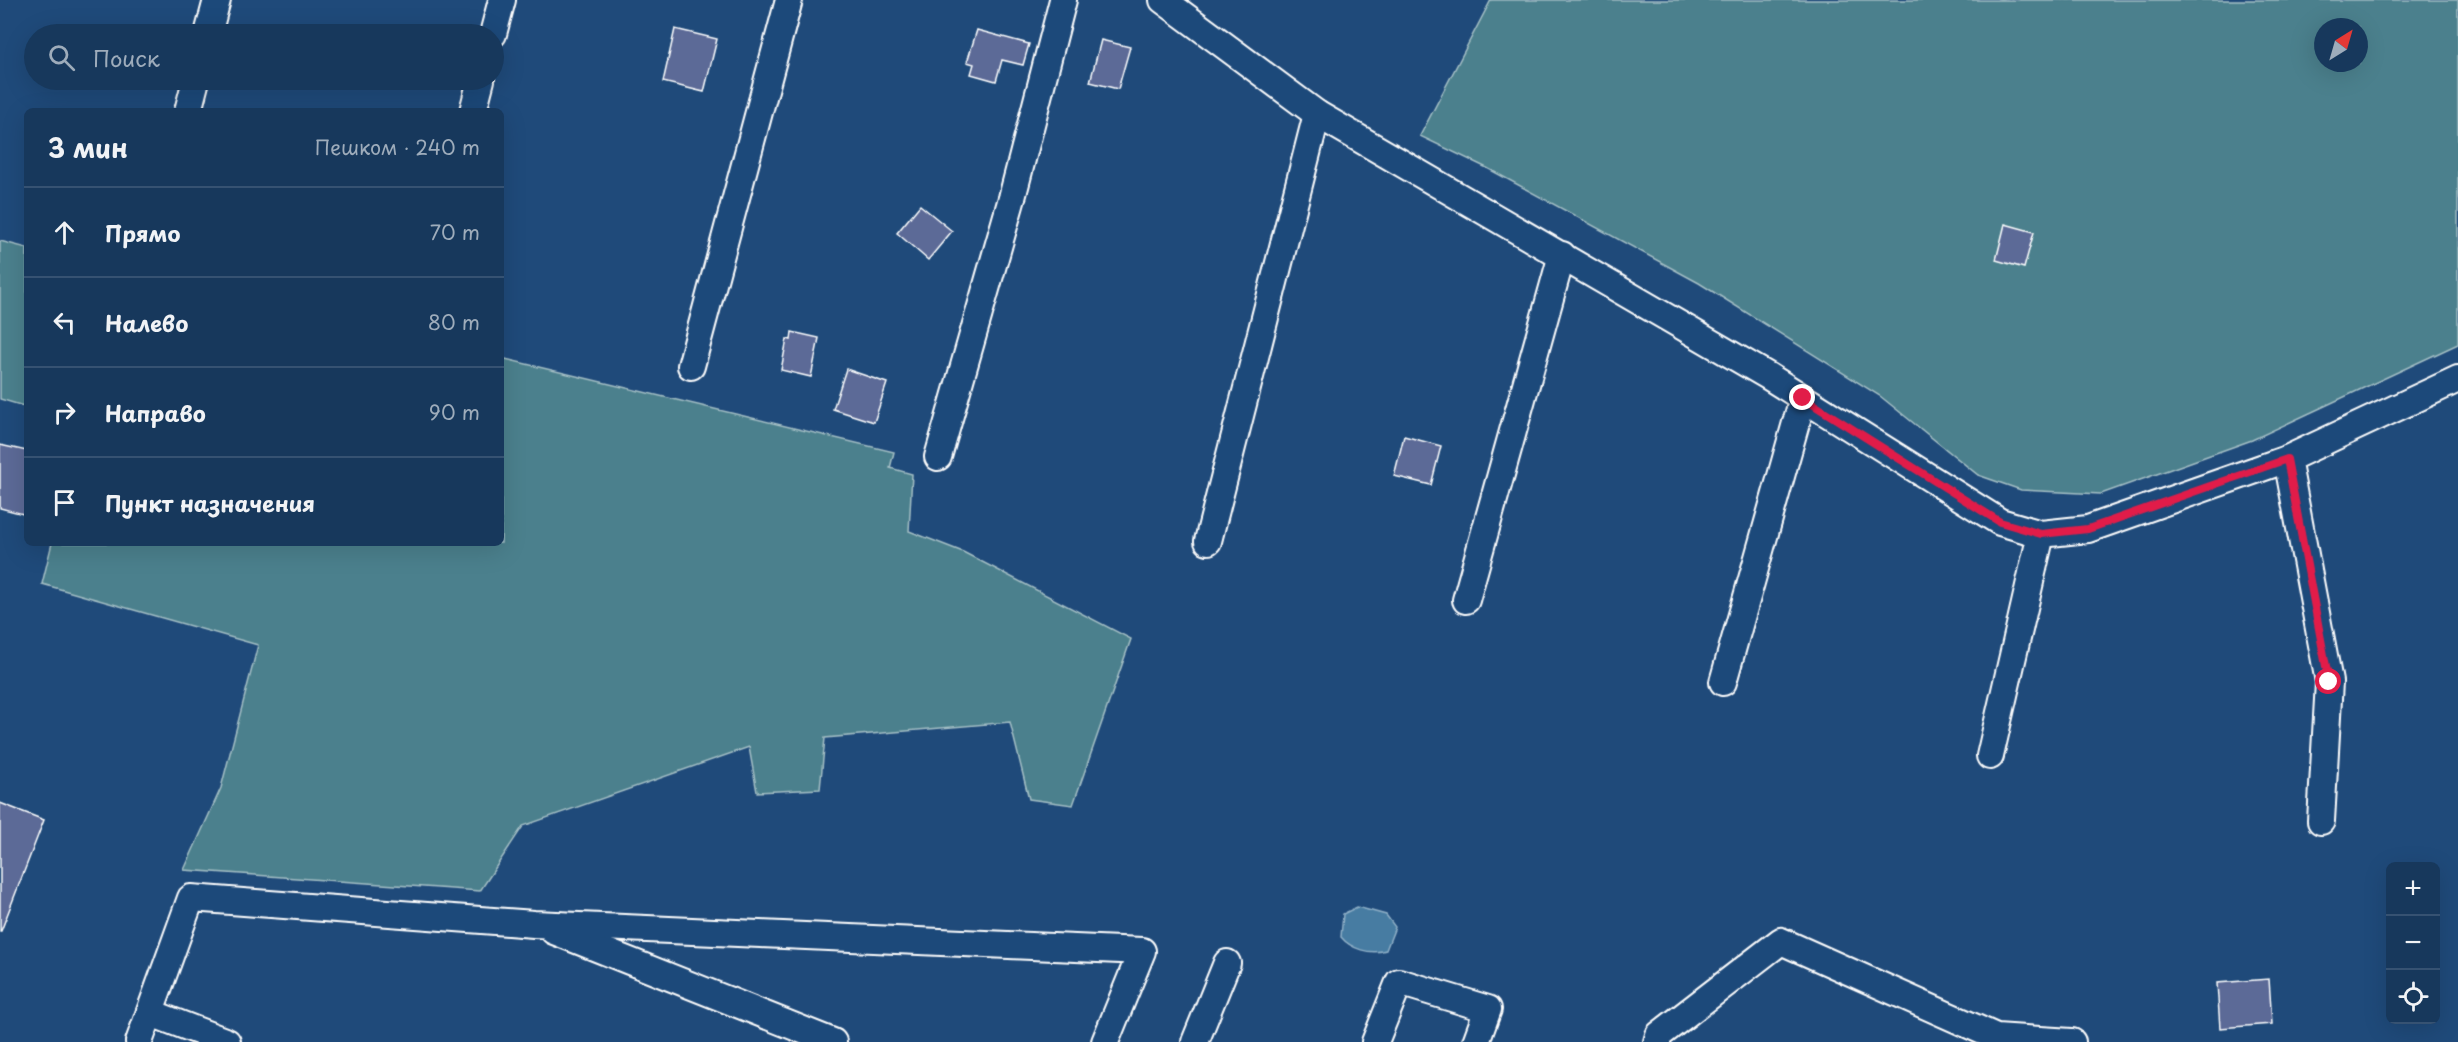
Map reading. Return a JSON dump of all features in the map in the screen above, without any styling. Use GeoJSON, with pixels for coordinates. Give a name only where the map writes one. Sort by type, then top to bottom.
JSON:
{"type":"FeatureCollection","features":[{"type":"Feature","properties":{"kind":"street"},"geometry":{"type":"LineString","coordinates":[[211,24],[217,0]]}},
{"type":"Feature","properties":{"kind":"street"},"geometry":{"type":"LineString","coordinates":[[496,24],[502,0]]}},
{"type":"Feature","properties":{"kind":"street"},"geometry":{"type":"LineString","coordinates":[[691,366],[789,0]]}},
{"type":"Feature","properties":{"kind":"street"},"geometry":{"type":"LineString","coordinates":[[938,457],[1012,198],[1062,0]]}},
{"type":"Feature","properties":{"kind":"street"},"geometry":{"type":"LineString","coordinates":[[1162,0],[1317,114],[1562,255],[1803,398],[2000,522],[2041,534],[2088,529],[2287,459],[2458,379]]}},
{"type":"Feature","properties":{"kind":"street"},"geometry":{"type":"LineString","coordinates":[[189,108],[193,90]]}},
{"type":"Feature","properties":{"kind":"street"},"geometry":{"type":"LineString","coordinates":[[474,108],[478,90]]}},
{"type":"Feature","properties":{"kind":"street"},"geometry":{"type":"LineString","coordinates":[[1208,541],[1317,114]]}},
{"type":"Feature","properties":{"kind":"street"},"geometry":{"type":"LineString","coordinates":[[1466,600],[1562,255]]}},
{"type":"Feature","properties":{"kind":"street"},"geometry":{"type":"LineString","coordinates":[[1723,682],[1803,398]]}},
{"type":"Feature","properties":{"kind":"street"},"geometry":{"type":"LineString","coordinates":[[2287,459],[2329,682],[2321,821]]}},
{"type":"Feature","properties":{"kind":"street"},"geometry":{"type":"LineString","coordinates":[[1990,756],[2041,534]]}},
{"type":"Feature","properties":{"kind":"street"},"geometry":{"type":"LineString","coordinates":[[139,1042],[191,898],[534,924],[1142,951],[1105,1042]]}},
{"type":"Feature","properties":{"kind":"street"},"geometry":{"type":"LineString","coordinates":[[534,924],[833,1042]]}},
{"type":"Feature","properties":{"kind":"street"},"geometry":{"type":"LineString","coordinates":[[1657,1042],[1659,1035],[1781,941],[1996,1037],[2072,1042]]}},
{"type":"Feature","properties":{"kind":"street"},"geometry":{"type":"LineString","coordinates":[[1195,1042],[1227,963]]}},
{"type":"Feature","properties":{"kind":"street"},"geometry":{"type":"LineString","coordinates":[[1375,1042],[1399,982],[1488,1009],[1476,1042]]}},
{"type":"Feature","properties":{"kind":"street"},"geometry":{"type":"LineString","coordinates":[[151,1013],[228,1042]]}},
{"type":"Feature","properties":{"kind":"green space"},"geometry":{"type":"Polygon","coordinates":[[[1491,0],[2458,0],[2458,344],[2252,440],[2101,494],[2021,490],[1978,475],[1880,396],[1699,283],[1487,168],[1420,136],[1491,0]]]}},
{"type":"Feature","properties":{"kind":"green space"},"geometry":{"type":"Polygon","coordinates":[[[0,241],[24,247],[24,406],[0,399],[0,241]]]}},
{"type":"Feature","properties":{"kind":"green space"},"geometry":{"type":"Polygon","coordinates":[[[504,359],[894,452],[890,468],[912,474],[909,531],[963,552],[1131,639],[1073,805],[1029,799],[1010,722],[825,738],[820,789],[757,792],[749,747],[523,826],[480,891],[184,870],[221,788],[258,645],[42,584],[51,546],[504,546],[504,359]]]}},
{"type":"Feature","properties":{"kind":"water"},"geometry":{"type":"Polygon","coordinates":[[[1357,907],[1386,915],[1395,927],[1386,950],[1374,952],[1361,950],[1350,945],[1341,937],[1343,914],[1357,907]]]}},
{"type":"Feature","properties":{"kind":"building"},"geometry":{"type":"Polygon","coordinates":[[[675,29],[717,39],[704,92],[663,82],[675,29]]]}},
{"type":"Feature","properties":{"kind":"building"},"geometry":{"type":"Polygon","coordinates":[[[977,30],[1029,44],[1023,65],[1002,60],[996,81],[971,74],[974,64],[967,62],[977,30]]]}},
{"type":"Feature","properties":{"kind":"building"},"geometry":{"type":"Polygon","coordinates":[[[1101,40],[1130,47],[1118,89],[1090,82],[1101,40]]]}},
{"type":"Feature","properties":{"kind":"building"},"geometry":{"type":"Polygon","coordinates":[[[920,205],[952,231],[928,260],[897,233],[920,205]]]}},
{"type":"Feature","properties":{"kind":"building"},"geometry":{"type":"Polygon","coordinates":[[[2005,224],[2034,232],[2024,268],[1996,260],[2005,224]]]}},
{"type":"Feature","properties":{"kind":"building"},"geometry":{"type":"Polygon","coordinates":[[[792,332],[819,338],[811,377],[781,370],[787,339],[791,340],[792,332]]]}},
{"type":"Feature","properties":{"kind":"building"},"geometry":{"type":"Polygon","coordinates":[[[846,369],[887,383],[874,422],[833,409],[846,369]]]}},
{"type":"Feature","properties":{"kind":"building"},"geometry":{"type":"Polygon","coordinates":[[[1404,436],[1441,446],[1431,485],[1394,476],[1404,436]]]}},
{"type":"Feature","properties":{"kind":"building"},"geometry":{"type":"Polygon","coordinates":[[[0,445],[24,450],[24,514],[0,508],[0,445]]]}},
{"type":"Feature","properties":{"kind":"building"},"geometry":{"type":"Polygon","coordinates":[[[0,803],[44,820],[1,931],[0,931],[0,803]]]}},
{"type":"Feature","properties":{"kind":"building"},"geometry":{"type":"Polygon","coordinates":[[[2269,979],[2272,1024],[2220,1028],[2217,983],[2269,979]]]}},
{"type":"Feature","properties":{"kind":"route"},"geometry":{"type":"LineString","coordinates":[[1803,398],[2000,522],[2041,534],[2088,529],[2287,459],[2329,682]]}}]}
